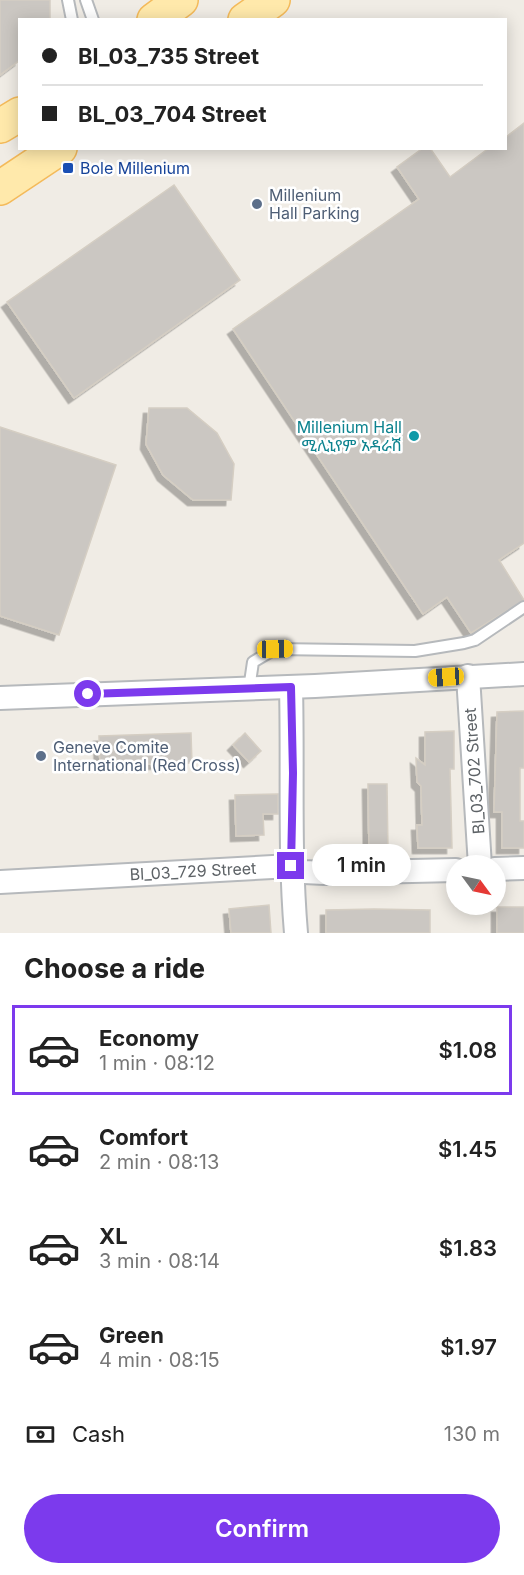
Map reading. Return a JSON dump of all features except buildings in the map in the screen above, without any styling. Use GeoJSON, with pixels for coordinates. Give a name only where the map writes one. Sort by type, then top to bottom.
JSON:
{"type":"FeatureCollection","features":[{"type":"Feature","properties":{"kind":"main road"},"geometry":{"type":"LineString","coordinates":[[248,18],[273,0]]}},
{"type":"Feature","properties":{"kind":"main road"},"geometry":{"type":"LineString","coordinates":[[0,126],[18,115]]}},
{"type":"Feature","properties":{"kind":"main road"},"geometry":{"type":"LineString","coordinates":[[0,188],[58,150]]}},
{"type":"Feature","properties":{"kind":"street"},"geometry":{"type":"LineString","coordinates":[[0,698],[291,687],[524,674]]}},
{"type":"Feature","properties":{"kind":"street","name":"Bl_03_702 Street"},"geometry":{"type":"LineString","coordinates":[[468,676],[479,855]]}},
{"type":"Feature","properties":{"kind":"street"},"geometry":{"type":"LineString","coordinates":[[291,687],[293,773],[291,866],[296,933]]}},
{"type":"Feature","properties":{"kind":"street","name":"Bl_03_729 Street"},"geometry":{"type":"LineString","coordinates":[[0,882],[291,866],[304,873],[446,870]]}},
{"type":"Feature","properties":{"kind":"street"},"geometry":{"type":"LineString","coordinates":[[506,869],[524,868]]}},
{"type":"Feature","properties":{"kind":"lane"},"geometry":{"type":"LineString","coordinates":[[68,0],[72,18]]}},
{"type":"Feature","properties":{"kind":"lane"},"geometry":{"type":"LineString","coordinates":[[86,0],[92,18]]}},
{"type":"Feature","properties":{"kind":"lane"},"geometry":{"type":"LineString","coordinates":[[249,688],[252,664],[275,649],[415,651],[446,647],[475,640],[524,607]]}},
{"type":"Feature","properties":{"kind":"place","name":"Bole Millenium"},"geometry":{"type":"Point","coordinates":[68,168]}},
{"type":"Feature","properties":{"kind":"place","name":"Millenium Hall Parking"},"geometry":{"type":"Point","coordinates":[257,204]}},
{"type":"Feature","properties":{"kind":"place","name":"Millenium Hall ሚሊኒየም አዳራሽ"},"geometry":{"type":"Point","coordinates":[414,436]}},
{"type":"Feature","properties":{"kind":"place","name":"Geneve Comite International (Red Cross)"},"geometry":{"type":"Point","coordinates":[41,756]}},
{"type":"Feature","properties":{"kind":"route"},"geometry":{"type":"LineString","coordinates":[[88,694],[291,687],[293,773],[291,866]]}}]}
